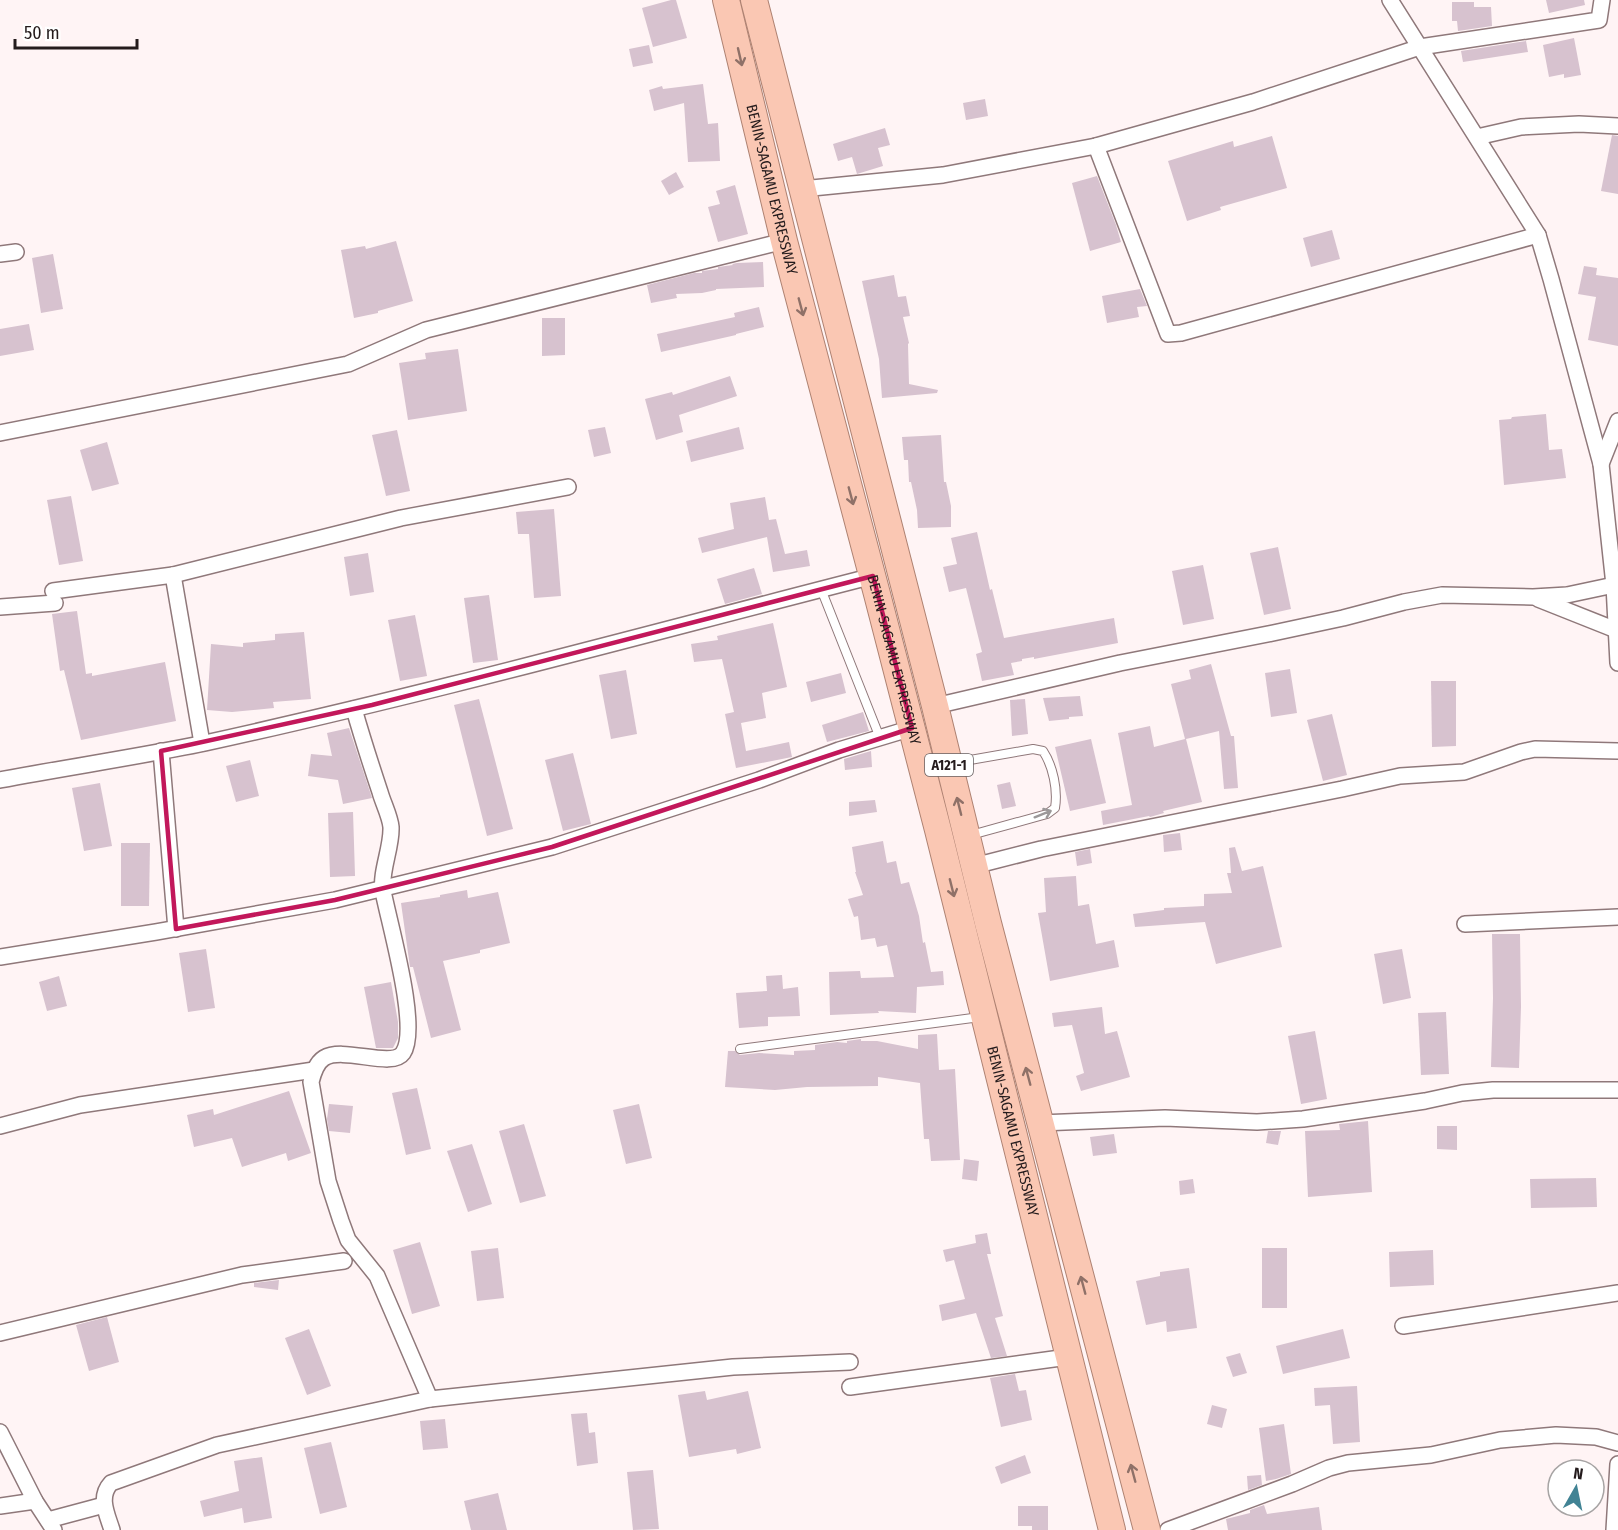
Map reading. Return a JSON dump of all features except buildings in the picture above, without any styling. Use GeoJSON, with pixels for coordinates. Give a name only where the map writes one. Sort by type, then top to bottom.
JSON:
{"type":"FeatureCollection","features":[{"type":"Feature","properties":{"kind":"highway","name":"BENIN-SAGAMU EXPRESSWAY"},"geometry":{"type":"LineString","coordinates":[[726,0],[783,241],[912,728],[1112,1530]]}},
{"type":"Feature","properties":{"kind":"highway","name":"A121-1"},"geometry":{"type":"LineString","coordinates":[[754,0],[935,706],[966,836],[1148,1530]]}},
{"type":"Feature","properties":{"kind":"street"},"geometry":{"type":"LineString","coordinates":[[1390,0],[1538,235],[1601,464],[1611,488],[1618,663]]}},
{"type":"Feature","properties":{"kind":"street"},"geometry":{"type":"LineString","coordinates":[[802,189],[943,175],[1096,146],[1253,102],[1420,47],[1599,20],[1602,0]]}},
{"type":"Feature","properties":{"kind":"street"},"geometry":{"type":"LineString","coordinates":[[1477,137],[1521,127],[1579,124],[1618,126]]}},
{"type":"Feature","properties":{"kind":"street"},"geometry":{"type":"LineString","coordinates":[[1096,146],[1168,334],[1181,333],[1538,235]]}},
{"type":"Feature","properties":{"kind":"street"},"geometry":{"type":"LineString","coordinates":[[0,433],[348,364],[426,330],[783,241]]}},
{"type":"Feature","properties":{"kind":"street"},"geometry":{"type":"LineString","coordinates":[[0,254],[16,252]]}},
{"type":"Feature","properties":{"kind":"street"},"geometry":{"type":"LineString","coordinates":[[1601,464],[1618,421]]}},
{"type":"Feature","properties":{"kind":"street"},"geometry":{"type":"LineString","coordinates":[[0,607],[173,575],[401,518],[567,487]]}},
{"type":"Feature","properties":{"kind":"street"},"geometry":{"type":"LineString","coordinates":[[173,575],[202,743]]}},
{"type":"Feature","properties":{"kind":"street"},"geometry":{"type":"LineString","coordinates":[[0,780],[202,743],[354,709],[873,576]]}},
{"type":"Feature","properties":{"kind":"street"},"geometry":{"type":"LineString","coordinates":[[935,706],[1120,663],[1273,633],[1442,595],[1533,597],[1567,595],[1614,585]]}},
{"type":"Feature","properties":{"kind":"street"},"geometry":{"type":"LineString","coordinates":[[1533,597],[1616,630]]}},
{"type":"Feature","properties":{"kind":"street"},"geometry":{"type":"LineString","coordinates":[[354,709],[391,827],[383,888],[405,993],[407,1041],[404,1053],[397,1059],[386,1060],[362,1055],[335,1054],[323,1059],[314,1070],[311,1082],[328,1181],[348,1240],[377,1276],[430,1399]]}},
{"type":"Feature","properties":{"kind":"street"},"geometry":{"type":"LineString","coordinates":[[0,957],[176,929],[335,900],[552,847],[759,780],[839,750],[912,728]]}},
{"type":"Feature","properties":{"kind":"street"},"geometry":{"type":"LineString","coordinates":[[974,866],[1041,849],[1400,776],[1464,772],[1535,749],[1618,751]]}},
{"type":"Feature","properties":{"kind":"street"},"geometry":{"type":"LineString","coordinates":[[161,751],[176,929]]}},
{"type":"Feature","properties":{"kind":"street"},"geometry":{"type":"LineString","coordinates":[[1465,924],[1618,917]]}},
{"type":"Feature","properties":{"kind":"street"},"geometry":{"type":"LineString","coordinates":[[0,1126],[80,1105],[314,1070]]}},
{"type":"Feature","properties":{"kind":"street"},"geometry":{"type":"LineString","coordinates":[[1040,1123],[1165,1118],[1257,1122],[1303,1119],[1425,1101],[1462,1093],[1494,1090],[1618,1090]]}},
{"type":"Feature","properties":{"kind":"street"},"geometry":{"type":"LineString","coordinates":[[0,1333],[242,1275],[344,1261]]}},
{"type":"Feature","properties":{"kind":"street"},"geometry":{"type":"LineString","coordinates":[[1403,1326],[1618,1293]]}},
{"type":"Feature","properties":{"kind":"street"},"geometry":{"type":"LineString","coordinates":[[850,1387],[1068,1357]]}},
{"type":"Feature","properties":{"kind":"street"},"geometry":{"type":"LineString","coordinates":[[112,1530],[104,1505],[104,1495],[111,1483],[216,1445],[430,1399],[733,1367],[850,1362]]}},
{"type":"Feature","properties":{"kind":"street"},"geometry":{"type":"LineString","coordinates":[[0,1432],[35,1501],[51,1525],[104,1505]]}},
{"type":"Feature","properties":{"kind":"street"},"geometry":{"type":"LineString","coordinates":[[1168,1530],[1347,1462],[1431,1455],[1500,1440],[1556,1435],[1596,1437],[1618,1443]]}},
{"type":"Feature","properties":{"kind":"street"},"geometry":{"type":"LineString","coordinates":[[1614,1530],[1618,1464]]}},
{"type":"Feature","properties":{"kind":"street"},"geometry":{"type":"LineString","coordinates":[[0,1506],[35,1501]]}},
{"type":"Feature","properties":{"kind":"lane"},"geometry":{"type":"LineString","coordinates":[[821,590],[880,738]]}},
{"type":"Feature","properties":{"kind":"lane"},"geometry":{"type":"LineString","coordinates":[[949,764],[1033,749],[1043,751],[1049,760],[1057,797],[1055,808],[1047,814],[966,836]]}},
{"type":"Feature","properties":{"kind":"lane"},"geometry":{"type":"LineString","coordinates":[[740,1049],[985,1017]]}},
{"type":"Feature","properties":{"kind":"highlighted area"},"geometry":{"type":"Polygon","coordinates":[[[873,576],[912,728],[552,847],[335,900],[176,929],[161,751],[372,705],[873,576]]]}}]}
